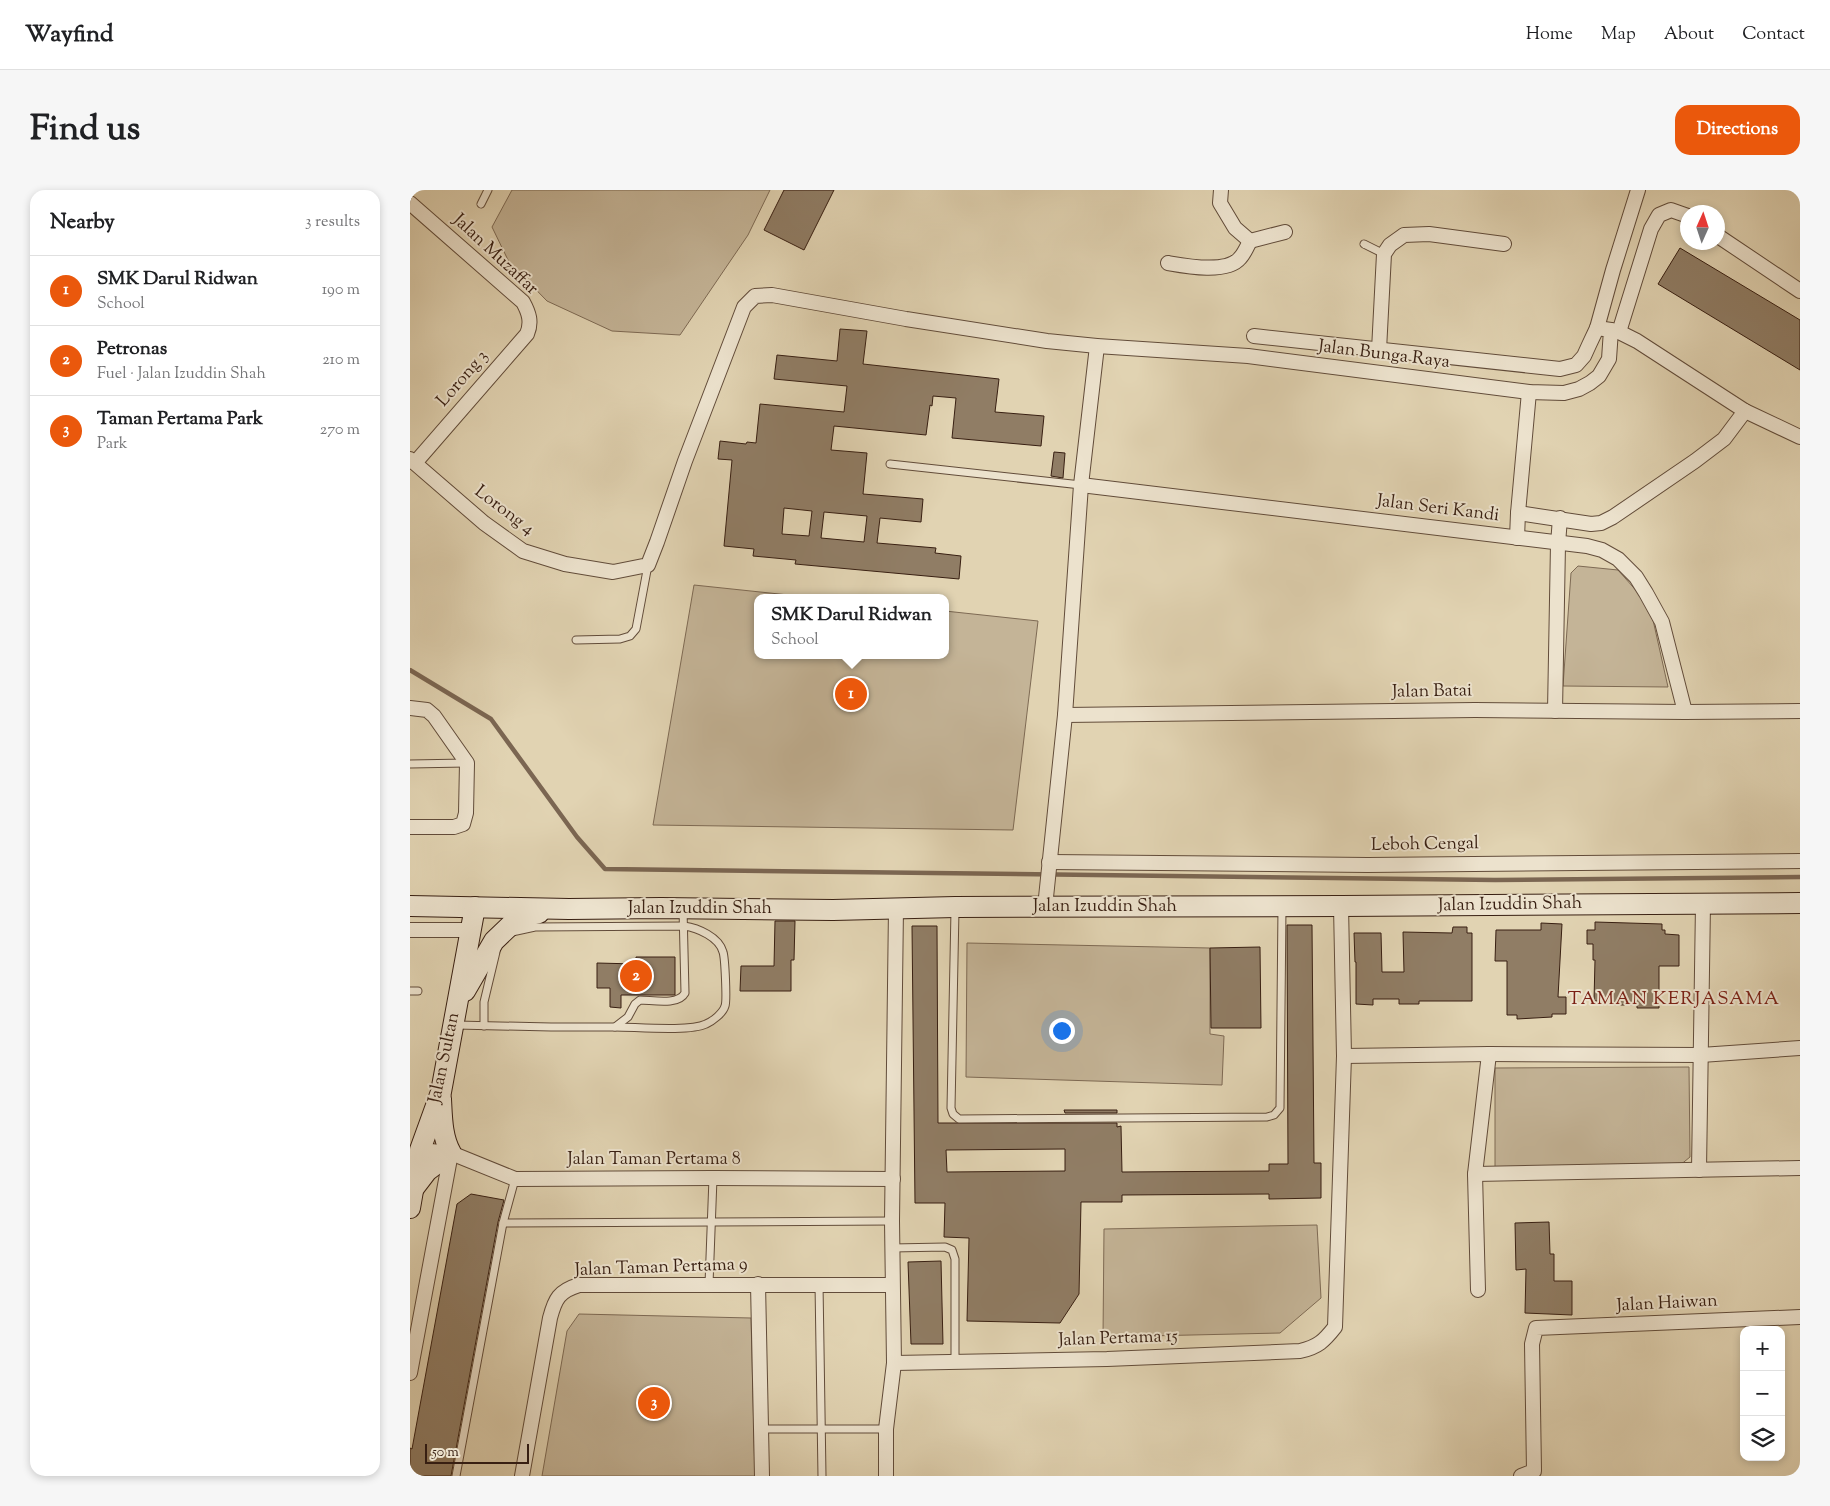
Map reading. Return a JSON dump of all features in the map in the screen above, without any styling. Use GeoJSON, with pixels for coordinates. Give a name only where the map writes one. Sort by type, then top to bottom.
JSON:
{"type":"FeatureCollection","features":[{"type":"Feature","properties":{"kind":"main road","name":"Jalan Izuddin Shah"},"geometry":{"type":"LineString","coordinates":[[410,906],[569,909],[683,917],[955,907],[1282,907],[1800,903]]}},
{"type":"Feature","properties":{"kind":"main road","name":"Jalan Sultan"},"geometry":{"type":"LineString","coordinates":[[412,1199],[420,1150],[441,1092],[475,907]]}},
{"type":"Feature","properties":{"kind":"main road"},"geometry":{"type":"LineString","coordinates":[[457,1004],[487,951],[518,918],[569,909]]}},
{"type":"Feature","properties":{"kind":"main road"},"geometry":{"type":"LineString","coordinates":[[412,1199],[427,1170],[451,1153],[446,1145],[444,1133],[441,1092]]}},
{"type":"Feature","properties":{"kind":"street"},"geometry":{"type":"LineString","coordinates":[[1221,190],[1220,203],[1235,228],[1250,241]]}},
{"type":"Feature","properties":{"kind":"street","name":"Jalan Bunga Raya"},"geometry":{"type":"LineString","coordinates":[[1254,336],[1560,369],[1576,365],[1584,356],[1596,328],[1638,190]]}},
{"type":"Feature","properties":{"kind":"street","name":"Jalan Muzaffar"},"geometry":{"type":"LineString","coordinates":[[410,203],[523,302],[530,316]]}},
{"type":"Feature","properties":{"kind":"street","name":"Jalan Bunga Raya"},"geometry":{"type":"LineString","coordinates":[[648,565],[658,542],[685,460],[744,307],[755,296],[772,295],[906,319],[1047,341],[1248,356],[1529,392],[1564,393],[1579,389],[1599,376],[1609,359],[1615,331],[1651,229],[1659,214],[1671,210],[1680,213]]}},
{"type":"Feature","properties":{"kind":"street"},"geometry":{"type":"LineString","coordinates":[[1168,263],[1197,268],[1228,266],[1240,260],[1250,241],[1285,232]]}},
{"type":"Feature","properties":{"kind":"street"},"geometry":{"type":"LineString","coordinates":[[1378,350],[1384,254],[1390,245],[1404,235],[1429,234],[1504,244]]}},
{"type":"Feature","properties":{"kind":"street"},"geometry":{"type":"LineString","coordinates":[[1725,241],[1800,291]]}},
{"type":"Feature","properties":{"kind":"street","name":"Lorong 3"},"geometry":{"type":"LineString","coordinates":[[413,461],[528,334],[530,316]]}},
{"type":"Feature","properties":{"kind":"street"},"geometry":{"type":"LineString","coordinates":[[1596,328],[1615,331],[1637,341],[1745,411],[1800,437]]}},
{"type":"Feature","properties":{"kind":"street"},"geometry":{"type":"LineString","coordinates":[[1045,907],[1065,715],[1081,485],[1097,346]]}},
{"type":"Feature","properties":{"kind":"street"},"geometry":{"type":"LineString","coordinates":[[1517,538],[1529,392]]}},
{"type":"Feature","properties":{"kind":"street"},"geometry":{"type":"LineString","coordinates":[[1518,513],[1591,524],[1602,523],[1695,461],[1724,439],[1745,411]]}},
{"type":"Feature","properties":{"kind":"street","name":"Lorong 4"},"geometry":{"type":"LineString","coordinates":[[413,461],[484,523],[523,551],[565,564],[613,572],[648,565]]}},
{"type":"Feature","properties":{"kind":"street","name":"Jalan Seri Kandi"},"geometry":{"type":"LineString","coordinates":[[1081,485],[1587,546],[1602,550],[1618,559],[1636,577],[1662,622],[1685,712]]}},
{"type":"Feature","properties":{"kind":"street"},"geometry":{"type":"LineString","coordinates":[[1555,710],[1560,518]]}},
{"type":"Feature","properties":{"kind":"street"},"geometry":{"type":"LineString","coordinates":[[410,708],[427,710],[434,716],[467,763],[466,813],[463,824],[454,827],[410,827]]}},
{"type":"Feature","properties":{"kind":"street","name":"Jalan Batai"},"geometry":{"type":"LineString","coordinates":[[1065,715],[1475,710],[1800,711]]}},
{"type":"Feature","properties":{"kind":"street","name":"Leboh Cengal"},"geometry":{"type":"LineString","coordinates":[[1048,870],[1800,861]]}},
{"type":"Feature","properties":{"kind":"street"},"geometry":{"type":"LineString","coordinates":[[1699,1170],[1703,904]]}},
{"type":"Feature","properties":{"kind":"street"},"geometry":{"type":"LineString","coordinates":[[1341,906],[1344,1056],[1490,1054],[1701,1056],[1800,1048]]}},
{"type":"Feature","properties":{"kind":"street"},"geometry":{"type":"LineString","coordinates":[[886,1476],[886,1429],[894,1363],[892,1179],[896,908]]}},
{"type":"Feature","properties":{"kind":"street"},"geometry":{"type":"LineString","coordinates":[[410,930],[470,930]]}},
{"type":"Feature","properties":{"kind":"street"},"geometry":{"type":"LineString","coordinates":[[1478,1290],[1475,1174],[1490,1054]]}},
{"type":"Feature","properties":{"kind":"street","name":"Jalan Pertama 15"},"geometry":{"type":"LineString","coordinates":[[894,1363],[1107,1359],[1300,1351],[1314,1348],[1335,1327],[1344,1056]]}},
{"type":"Feature","properties":{"kind":"street","name":"Jalan Taman Pertama 8"},"geometry":{"type":"LineString","coordinates":[[420,1150],[451,1153],[514,1179],[892,1179]]}},
{"type":"Feature","properties":{"kind":"street"},"geometry":{"type":"LineString","coordinates":[[410,1373],[451,1153]]}},
{"type":"Feature","properties":{"kind":"street"},"geometry":{"type":"LineString","coordinates":[[1475,1174],[1800,1168]]}},
{"type":"Feature","properties":{"kind":"street"},"geometry":{"type":"LineString","coordinates":[[758,1284],[762,1476]]}},
{"type":"Feature","properties":{"kind":"street","name":"Jalan Taman Pertama 9"},"geometry":{"type":"LineString","coordinates":[[522,1476],[550,1318],[553,1306],[559,1295],[568,1289],[579,1285],[892,1285]]}},
{"type":"Feature","properties":{"kind":"street","name":"Jalan Haiwan"},"geometry":{"type":"LineString","coordinates":[[1520,1476],[1534,1471],[1532,1344],[1536,1328],[1800,1317]]}},
{"type":"Feature","properties":{"kind":"lane"},"geometry":{"type":"LineString","coordinates":[[480,204],[488,190]]}},
{"type":"Feature","properties":{"kind":"lane"},"geometry":{"type":"LineString","coordinates":[[1364,244],[1384,254]]}},
{"type":"Feature","properties":{"kind":"lane"},"geometry":{"type":"LineString","coordinates":[[890,464],[1081,485]]}},
{"type":"Feature","properties":{"kind":"lane"},"geometry":{"type":"LineString","coordinates":[[576,640],[620,639],[630,636],[636,628],[648,565]]}},
{"type":"Feature","properties":{"kind":"lane"},"geometry":{"type":"LineString","coordinates":[[410,764],[467,763]]}},
{"type":"Feature","properties":{"kind":"lane"},"geometry":{"type":"LineString","coordinates":[[955,907],[951,1108],[953,1114],[959,1119],[1140,1119],[1267,1117],[1274,1115],[1280,1108],[1282,907]]}},
{"type":"Feature","properties":{"kind":"lane"},"geometry":{"type":"LineString","coordinates":[[615,1027],[628,1017],[635,1004],[640,1000],[677,1000],[683,997],[683,917]]}},
{"type":"Feature","properties":{"kind":"lane"},"geometry":{"type":"LineString","coordinates":[[453,1025],[484,1026],[693,1028],[707,1024],[725,1006],[723,952],[712,938],[693,927],[683,917],[535,927],[516,930],[506,936],[498,945],[484,1002],[484,1026]]}},
{"type":"Feature","properties":{"kind":"lane"},"geometry":{"type":"LineString","coordinates":[[410,991],[418,991]]}},
{"type":"Feature","properties":{"kind":"lane"},"geometry":{"type":"LineString","coordinates":[[709,1284],[713,1178]]}},
{"type":"Feature","properties":{"kind":"lane"},"geometry":{"type":"LineString","coordinates":[[456,1476],[503,1223],[514,1179]]}},
{"type":"Feature","properties":{"kind":"lane"},"geometry":{"type":"LineString","coordinates":[[503,1223],[892,1221]]}},
{"type":"Feature","properties":{"kind":"lane"},"geometry":{"type":"LineString","coordinates":[[892,1248],[946,1247],[952,1250],[954,1259],[955,1362]]}},
{"type":"Feature","properties":{"kind":"lane"},"geometry":{"type":"LineString","coordinates":[[819,1284],[822,1476]]}},
{"type":"Feature","properties":{"kind":"lane"},"geometry":{"type":"LineString","coordinates":[[761,1429],[886,1429]]}},
{"type":"Feature","properties":{"kind":"shaded area"},"geometry":{"type":"Polygon","coordinates":[[[512,190],[770,190],[748,235],[680,335],[612,331],[547,301],[509,262],[492,227],[512,190]]]}},
{"type":"Feature","properties":{"kind":"shaded area"},"geometry":{"type":"Polygon","coordinates":[[[1578,566],[1618,570],[1640,595],[1653,620],[1668,687],[1563,686],[1571,573],[1578,566]]]}},
{"type":"Feature","properties":{"kind":"shaded area"},"geometry":{"type":"Polygon","coordinates":[[[694,585],[779,594],[754,594],[754,659],[949,659],[949,611],[1038,621],[1013,830],[653,825],[694,585]]]}},
{"type":"Feature","properties":{"kind":"shaded area"},"geometry":{"type":"Polygon","coordinates":[[[967,943],[1210,948],[1210,1034],[1224,1036],[1222,1085],[966,1077],[967,943]]]}},
{"type":"Feature","properties":{"kind":"shaded area"},"geometry":{"type":"Polygon","coordinates":[[[1689,1067],[1690,1157],[1679,1166],[1495,1167],[1495,1068],[1689,1067]]]}},
{"type":"Feature","properties":{"kind":"shaded area"},"geometry":{"type":"Polygon","coordinates":[[[1317,1225],[1321,1298],[1280,1333],[1103,1337],[1104,1229],[1317,1225]]]}},
{"type":"Feature","properties":{"kind":"shaded area"},"geometry":{"type":"Polygon","coordinates":[[[579,1314],[751,1318],[755,1476],[542,1476],[567,1331],[579,1314]]]}},
{"type":"Feature","properties":{"kind":"building"},"geometry":{"type":"Polygon","coordinates":[[[784,190],[834,190],[804,250],[764,230],[784,190]]]}},
{"type":"Feature","properties":{"kind":"building"},"geometry":{"type":"Polygon","coordinates":[[[1680,248],[1680,250],[1683,250],[1800,320],[1800,370],[1658,284],[1680,248]]]}},
{"type":"Feature","properties":{"kind":"building"},"geometry":{"type":"Polygon","coordinates":[[[840,329],[867,331],[863,364],[999,379],[995,412],[1044,416],[1041,446],[952,438],[956,398],[933,396],[926,435],[834,426],[831,450],[867,453],[863,494],[923,499],[921,522],[880,518],[877,543],[936,548],[935,553],[961,556],[959,579],[795,564],[796,560],[753,556],[754,549],[724,546],[732,460],[718,459],[720,441],[746,444],[747,442],[756,443],[760,404],[844,412],[847,386],[774,379],[777,355],[837,361],[840,329]],[[784,508],[782,534],[809,536],[812,511],[784,508]],[[824,512],[821,538],[864,542],[867,516],[824,512]]]}},
{"type":"Feature","properties":{"kind":"building"},"geometry":{"type":"Polygon","coordinates":[[[1054,452],[1065,453],[1063,478],[1051,476],[1054,452]]]}},
{"type":"Feature","properties":{"kind":"building"},"geometry":{"type":"Polygon","coordinates":[[[775,921],[795,921],[794,960],[791,960],[791,991],[740,991],[741,966],[774,966],[775,921]]]}},
{"type":"Feature","properties":{"kind":"building"},"geometry":{"type":"Polygon","coordinates":[[[1595,922],[1662,924],[1662,930],[1665,930],[1665,934],[1679,935],[1679,966],[1659,966],[1659,1008],[1637,1008],[1637,1005],[1613,1005],[1614,1001],[1594,1001],[1595,960],[1593,960],[1593,944],[1587,944],[1587,930],[1595,930],[1595,922]]]}},
{"type":"Feature","properties":{"kind":"building"},"geometry":{"type":"Polygon","coordinates":[[[1541,923],[1562,924],[1558,997],[1566,997],[1566,1014],[1552,1014],[1552,1017],[1517,1019],[1517,1015],[1507,1015],[1507,961],[1495,961],[1496,930],[1541,930],[1541,923]]]}},
{"type":"Feature","properties":{"kind":"building"},"geometry":{"type":"Polygon","coordinates":[[[1287,925],[1312,925],[1314,1163],[1321,1163],[1321,1198],[1269,1199],[1269,1194],[1122,1195],[1122,1202],[1081,1202],[1079,1294],[1060,1323],[967,1321],[969,1238],[944,1237],[945,1203],[915,1203],[912,926],[937,926],[938,1123],[1117,1123],[1117,1127],[1121,1126],[1122,1172],[1269,1171],[1269,1164],[1288,1164],[1287,925]],[[1065,1149],[946,1150],[947,1172],[1065,1171],[1065,1149]]]}},
{"type":"Feature","properties":{"kind":"building"},"geometry":{"type":"Polygon","coordinates":[[[1453,927],[1467,927],[1467,933],[1472,933],[1472,1001],[1419,1001],[1419,1004],[1399,1004],[1399,999],[1373,999],[1373,1005],[1356,1004],[1354,933],[1381,933],[1382,972],[1404,972],[1403,932],[1452,933],[1453,927]]]}},
{"type":"Feature","properties":{"kind":"building"},"geometry":{"type":"Polygon","coordinates":[[[1260,947],[1261,1028],[1211,1028],[1210,948],[1260,947]]]}},
{"type":"Feature","properties":{"kind":"building"},"geometry":{"type":"Polygon","coordinates":[[[636,957],[675,957],[675,995],[621,995],[621,1008],[610,1007],[610,988],[597,988],[597,963],[636,964],[636,957]]]}},
{"type":"Feature","properties":{"kind":"building"},"geometry":{"type":"Polygon","coordinates":[[[1064,1110],[1117,1110],[1117,1113],[1065,1113],[1064,1110]]]}},
{"type":"Feature","properties":{"kind":"building"},"geometry":{"type":"Polygon","coordinates":[[[471,1194],[504,1200],[498,1222],[451,1476],[410,1476],[410,1448],[412,1449],[457,1204],[471,1194]]]}},
{"type":"Feature","properties":{"kind":"building"},"geometry":{"type":"Polygon","coordinates":[[[1549,1222],[1550,1254],[1554,1254],[1554,1281],[1572,1281],[1572,1315],[1525,1313],[1526,1269],[1516,1270],[1515,1223],[1549,1222]]]}},
{"type":"Feature","properties":{"kind":"building"},"geometry":{"type":"Polygon","coordinates":[[[941,1261],[943,1344],[911,1344],[908,1262],[941,1261]]]}},
{"type":"Feature","properties":{"kind":"waterway"},"geometry":{"type":"LineString","coordinates":[[410,670],[491,719],[577,837],[605,869],[1495,880],[1800,877]]}},
{"type":"Feature","properties":{"kind":"place","name":"SMK Darul Ridwan"},"geometry":{"type":"Point","coordinates":[851,694]}},
{"type":"Feature","properties":{"kind":"place","name":"Petronas"},"geometry":{"type":"Point","coordinates":[636,976]}},
{"type":"Feature","properties":{"kind":"place","name":"Taman Pertama Park"},"geometry":{"type":"Point","coordinates":[654,1403]}},
{"type":"Feature","properties":{"kind":"district","name":"TAMAN KERJASAMA"},"geometry":{"type":"Point","coordinates":[1674,999]}}]}
